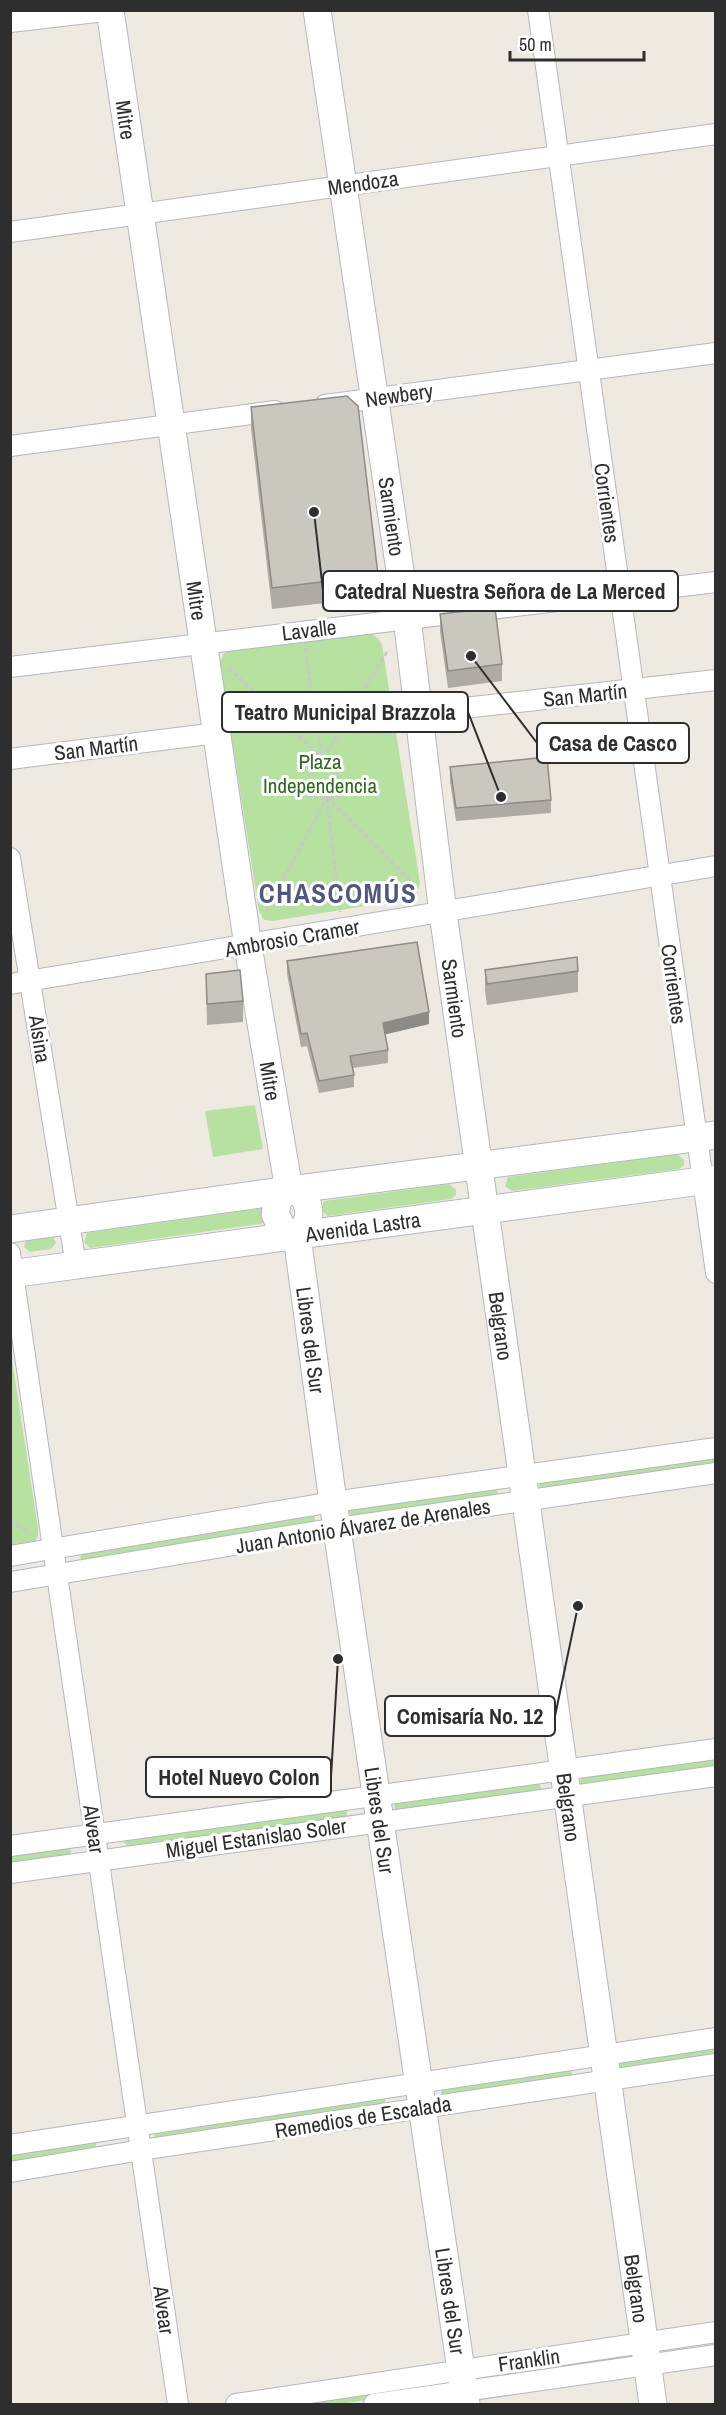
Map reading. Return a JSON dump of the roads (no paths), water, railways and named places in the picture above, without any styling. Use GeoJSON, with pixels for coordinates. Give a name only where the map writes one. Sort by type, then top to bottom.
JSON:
{"type":"FeatureCollection","features":[{"type":"Feature","properties":{"kind":"main road","name":"Sarmiento"},"geometry":{"type":"LineString","coordinates":[[317,10],[407,618],[443,912],[484,1211]]}},
{"type":"Feature","properties":{"kind":"main road","name":"Mitre"},"geometry":{"type":"LineString","coordinates":[[111,11],[248,946],[289,1190]]}},
{"type":"Feature","properties":{"kind":"main road"},"geometry":{"type":"LineString","coordinates":[[10,1228],[706,1137]]}},
{"type":"Feature","properties":{"kind":"main road","name":"Avenida Lastra"},"geometry":{"type":"LineString","coordinates":[[12,1267],[76,1265],[709,1180]]}},
{"type":"Feature","properties":{"kind":"main road"},"geometry":{"type":"LineString","coordinates":[[289,1190],[279,1197],[275,1214],[283,1230],[297,1236]]}},
{"type":"Feature","properties":{"kind":"main road","name":"Belgrano"},"geometry":{"type":"LineString","coordinates":[[484,1211],[652,2404]]}},
{"type":"Feature","properties":{"kind":"main road","name":"Libres del Sur"},"geometry":{"type":"LineString","coordinates":[[297,1236],[335,1515],[463,2388]]}},
{"type":"Feature","properties":{"kind":"street","name":"Corrientes"},"geometry":{"type":"LineString","coordinates":[[537,10],[659,876],[706,1137],[716,1273]]}},
{"type":"Feature","properties":{"kind":"street"},"geometry":{"type":"LineString","coordinates":[[10,22],[111,11]]}},
{"type":"Feature","properties":{"kind":"street","name":"Mendoza"},"geometry":{"type":"LineString","coordinates":[[10,232],[716,134]]}},
{"type":"Feature","properties":{"kind":"street","name":"Newbery"},"geometry":{"type":"LineString","coordinates":[[10,447],[716,353]]}},
{"type":"Feature","properties":{"kind":"street","name":"Lavalle"},"geometry":{"type":"LineString","coordinates":[[10,667],[716,582]]}},
{"type":"Feature","properties":{"kind":"street","name":"San Martín"},"geometry":{"type":"LineString","coordinates":[[419,713],[716,680]]}},
{"type":"Feature","properties":{"kind":"street","name":"San Martín"},"geometry":{"type":"LineString","coordinates":[[10,759],[217,733]]}},
{"type":"Feature","properties":{"kind":"street","name":"Alsina"},"geometry":{"type":"LineString","coordinates":[[10,858],[76,1265]]}},
{"type":"Feature","properties":{"kind":"street","name":"Ambrosio Cramer"},"geometry":{"type":"LineString","coordinates":[[10,984],[716,866]]}},
{"type":"Feature","properties":{"kind":"street","name":"Alvear"},"geometry":{"type":"LineString","coordinates":[[12,1267],[178,2404]]}},
{"type":"Feature","properties":{"kind":"street","name":"Juan Antonio Álvarez de Arenales"},"geometry":{"type":"LineString","coordinates":[[10,1582],[57,1575],[521,1475],[716,1448]]}},
{"type":"Feature","properties":{"kind":"street","name":"Juan Antonio Álvarez de Arenales"},"geometry":{"type":"LineString","coordinates":[[10,1556],[335,1515],[524,1502],[716,1473]]}},
{"type":"Feature","properties":{"kind":"street","name":"Miguel Estanislao Soler"},"geometry":{"type":"LineString","coordinates":[[10,1873],[99,1861],[378,1808],[562,1770],[716,1749]]}},
{"type":"Feature","properties":{"kind":"street","name":"Miguel Estanislao Soler"},"geometry":{"type":"LineString","coordinates":[[10,1846],[95,1834],[378,1808],[566,1797],[716,1776]]}},
{"type":"Feature","properties":{"kind":"street","name":"Remedios de Escalada"},"geometry":{"type":"LineString","coordinates":[[10,2172],[141,2150],[420,2095],[604,2067],[716,2038]]}},
{"type":"Feature","properties":{"kind":"street","name":"Remedios de Escalada"},"geometry":{"type":"LineString","coordinates":[[604,2067],[716,2064]]}},
{"type":"Feature","properties":{"kind":"street","name":"Remedios de Escalada"},"geometry":{"type":"LineString","coordinates":[[10,2145],[137,2125],[420,2095]]}},
{"type":"Feature","properties":{"kind":"street","name":"Franklin"},"geometry":{"type":"LineString","coordinates":[[374,2404],[645,2354],[716,2332]]}},
{"type":"Feature","properties":{"kind":"street","name":"Franklin"},"geometry":{"type":"LineString","coordinates":[[645,2354],[716,2355]]}},
{"type":"Feature","properties":{"kind":"street","name":"Franklin"},"geometry":{"type":"LineString","coordinates":[[236,2404],[463,2388]]}},
{"type":"Feature","properties":{"kind":"place","name":"Catedral Nuestra Señora de La Merced"},"geometry":{"type":"Point","coordinates":[314,512]}},
{"type":"Feature","properties":{"kind":"place","name":"Casa de Casco"},"geometry":{"type":"Point","coordinates":[471,656]}},
{"type":"Feature","properties":{"kind":"place","name":"Teatro Municipal Brazzola"},"geometry":{"type":"Point","coordinates":[501,797]}},
{"type":"Feature","properties":{"kind":"place","name":"Comisaría No. 12"},"geometry":{"type":"Point","coordinates":[578,1606]}},
{"type":"Feature","properties":{"kind":"place","name":"Hotel Nuevo Colon"},"geometry":{"type":"Point","coordinates":[338,1659]}},
{"type":"Feature","properties":{"kind":"district","name":"CHASCOMÚS"},"geometry":{"type":"Point","coordinates":[338,893]}},
{"type":"Feature","properties":{"kind":"park label","name":"Plaza Independencia"},"geometry":{"type":"Point","coordinates":[320,773]}}]}
